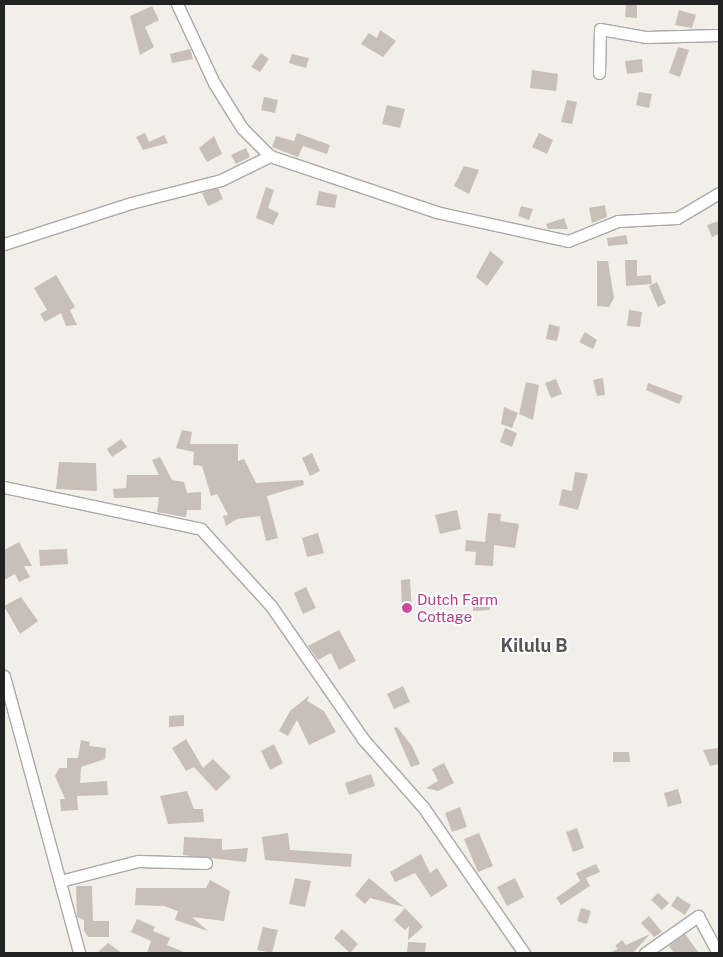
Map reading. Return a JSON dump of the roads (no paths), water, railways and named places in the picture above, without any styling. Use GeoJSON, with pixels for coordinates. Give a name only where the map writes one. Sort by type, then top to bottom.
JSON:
{"type":"FeatureCollection","features":[{"type":"Feature","properties":{"kind":"street"},"geometry":{"type":"LineString","coordinates":[[177,4],[214,83],[242,128],[270,156],[436,212],[568,241],[618,221],[677,218],[719,193]]}},
{"type":"Feature","properties":{"kind":"street"},"geometry":{"type":"LineString","coordinates":[[599,74],[600,29],[646,37],[719,35]]}},
{"type":"Feature","properties":{"kind":"street"},"geometry":{"type":"LineString","coordinates":[[4,244],[131,203],[221,180],[270,156]]}},
{"type":"Feature","properties":{"kind":"street"},"geometry":{"type":"LineString","coordinates":[[4,487],[27,488],[80,506],[201,529],[270,606],[363,739],[423,806],[524,953]]}},
{"type":"Feature","properties":{"kind":"street"},"geometry":{"type":"LineString","coordinates":[[4,676],[79,953]]}},
{"type":"Feature","properties":{"kind":"street"},"geometry":{"type":"LineString","coordinates":[[60,881],[138,861],[206,863]]}},
{"type":"Feature","properties":{"kind":"street"},"geometry":{"type":"LineString","coordinates":[[645,953],[698,916],[718,953]]}},
{"type":"Feature","properties":{"kind":"place","name":"Dutch Farm Cottage"},"geometry":{"type":"Point","coordinates":[407,608]}},
{"type":"Feature","properties":{"kind":"district","name":"Kilulu B"},"geometry":{"type":"Point","coordinates":[534,646]}}]}
